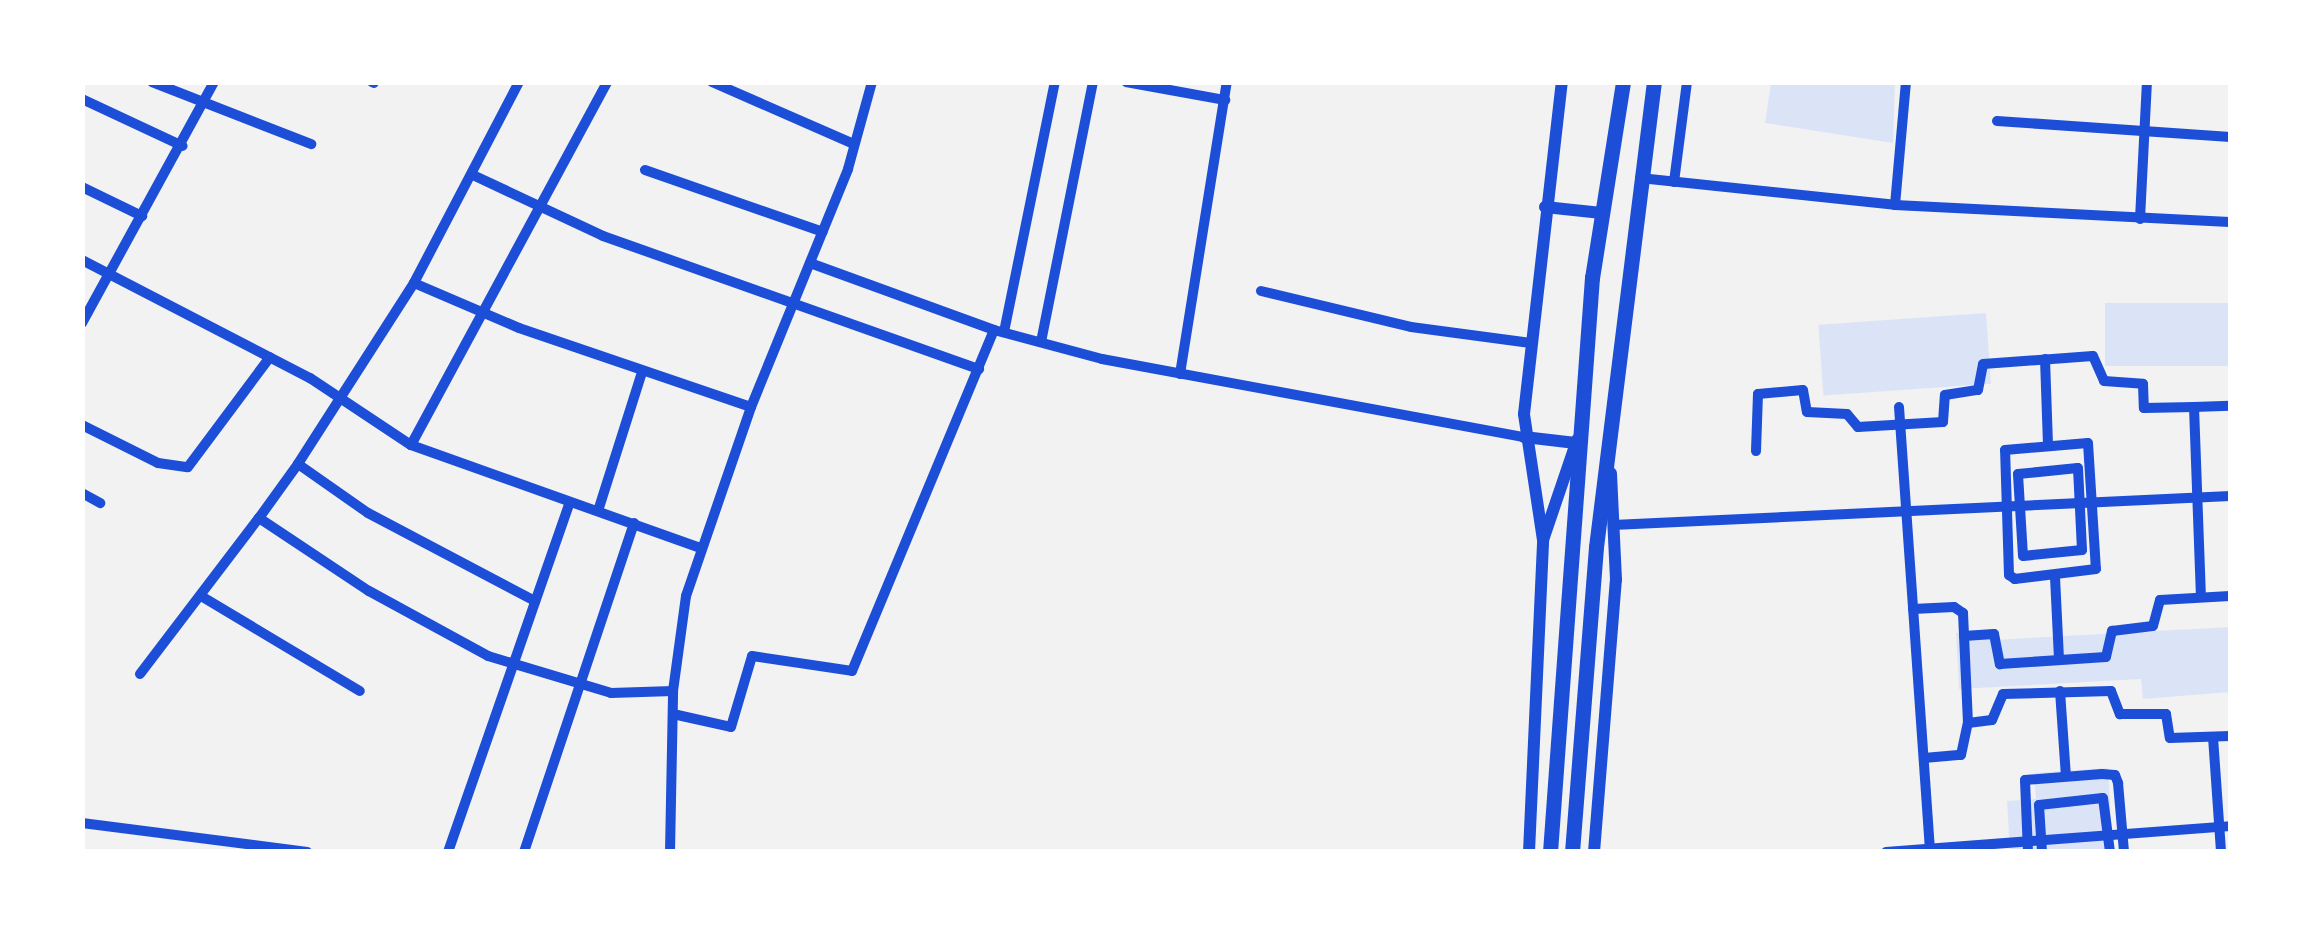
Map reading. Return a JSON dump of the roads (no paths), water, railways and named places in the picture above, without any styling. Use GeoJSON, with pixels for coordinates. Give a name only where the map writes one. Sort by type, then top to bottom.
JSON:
{"type":"FeatureCollection","features":[{"type":"Feature","properties":{"kind":"highway"},"geometry":{"type":"LineString","coordinates":[[1550,852],[1602,213],[1623,82]]}},
{"type":"Feature","properties":{"kind":"highway"},"geometry":{"type":"LineString","coordinates":[[1572,852],[1596,547],[1654,82]]}},
{"type":"Feature","properties":{"kind":"street"},"geometry":{"type":"LineString","coordinates":[[152,82],[310,144]]}},
{"type":"Feature","properties":{"kind":"street"},"geometry":{"type":"LineString","coordinates":[[82,323],[183,146],[214,82]]}},
{"type":"Feature","properties":{"kind":"street"},"geometry":{"type":"LineString","coordinates":[[140,674],[259,518],[341,400],[475,176],[520,82]]}},
{"type":"Feature","properties":{"kind":"street"},"geometry":{"type":"LineString","coordinates":[[411,445],[542,210],[607,82]]}},
{"type":"Feature","properties":{"kind":"street"},"geometry":{"type":"LineString","coordinates":[[712,82],[854,144]]}},
{"type":"Feature","properties":{"kind":"street"},"geometry":{"type":"LineString","coordinates":[[670,852],[673,691],[686,596],[751,407],[854,144],[872,82]]}},
{"type":"Feature","properties":{"kind":"street"},"geometry":{"type":"LineString","coordinates":[[674,714],[731,728],[752,656],[852,672],[979,369],[999,331],[1056,82]]}},
{"type":"Feature","properties":{"kind":"street"},"geometry":{"type":"LineString","coordinates":[[1041,342],[1094,82]]}},
{"type":"Feature","properties":{"kind":"street"},"geometry":{"type":"LineString","coordinates":[[1180,374],[1227,82]]}},
{"type":"Feature","properties":{"kind":"street"},"geometry":{"type":"LineString","coordinates":[[1529,852],[1544,540],[1524,436],[1544,207],[1562,82]]}},
{"type":"Feature","properties":{"kind":"street"},"geometry":{"type":"LineString","coordinates":[[1674,182],[1687,82]]}},
{"type":"Feature","properties":{"kind":"street"},"geometry":{"type":"LineString","coordinates":[[1895,206],[1906,82]]}},
{"type":"Feature","properties":{"kind":"street"},"geometry":{"type":"LineString","coordinates":[[2140,219],[2147,82]]}},
{"type":"Feature","properties":{"kind":"street"},"geometry":{"type":"LineString","coordinates":[[1134,83],[1226,100]]}},
{"type":"Feature","properties":{"kind":"street"},"geometry":{"type":"LineString","coordinates":[[82,99],[183,146]]}},
{"type":"Feature","properties":{"kind":"street"},"geometry":{"type":"LineString","coordinates":[[1997,121],[2230,138]]}},
{"type":"Feature","properties":{"kind":"street"},"geometry":{"type":"LineString","coordinates":[[645,170],[822,232]]}},
{"type":"Feature","properties":{"kind":"street"},"geometry":{"type":"LineString","coordinates":[[475,176],[542,210],[790,307],[979,369]]}},
{"type":"Feature","properties":{"kind":"street"},"geometry":{"type":"LineString","coordinates":[[1640,178],[1895,206],[2230,222]]}},
{"type":"Feature","properties":{"kind":"street"},"geometry":{"type":"LineString","coordinates":[[82,187],[142,216]]}},
{"type":"Feature","properties":{"kind":"street"},"geometry":{"type":"LineString","coordinates":[[1544,207],[1602,213]]}},
{"type":"Feature","properties":{"kind":"street"},"geometry":{"type":"LineString","coordinates":[[82,260],[270,356],[411,445],[701,548]]}},
{"type":"Feature","properties":{"kind":"street"},"geometry":{"type":"LineString","coordinates":[[810,262],[999,331],[1041,342],[1180,374],[1576,443]]}},
{"type":"Feature","properties":{"kind":"street"},"geometry":{"type":"LineString","coordinates":[[414,283],[642,372],[751,407]]}},
{"type":"Feature","properties":{"kind":"street"},"geometry":{"type":"LineString","coordinates":[[1261,291],[1411,327],[1531,343]]}},
{"type":"Feature","properties":{"kind":"street"},"geometry":{"type":"LineString","coordinates":[[82,425],[158,462],[188,466],[270,356]]}},
{"type":"Feature","properties":{"kind":"street"},"geometry":{"type":"LineString","coordinates":[[1756,451],[1758,394],[1803,390],[1814,416],[1847,414],[1858,426],[1943,422],[1945,395],[1978,390],[1983,364],[2093,356],[2104,381],[2143,384],[2144,408],[2230,406]]}},
{"type":"Feature","properties":{"kind":"street"},"geometry":{"type":"LineString","coordinates":[[2045,359],[2048,444]]}},
{"type":"Feature","properties":{"kind":"street"},"geometry":{"type":"LineString","coordinates":[[598,511],[642,372]]}},
{"type":"Feature","properties":{"kind":"street"},"geometry":{"type":"LineString","coordinates":[[1899,407],[1930,850]]}},
{"type":"Feature","properties":{"kind":"street"},"geometry":{"type":"LineString","coordinates":[[2194,407],[2201,598]]}},
{"type":"Feature","properties":{"kind":"street"},"geometry":{"type":"LineString","coordinates":[[1544,540],[1582,424]]}},
{"type":"Feature","properties":{"kind":"street"},"geometry":{"type":"LineString","coordinates":[[1594,852],[1616,580],[1609,430]]}},
{"type":"Feature","properties":{"kind":"street"},"geometry":{"type":"LineString","coordinates":[[2048,444],[2092,446],[2096,569],[2055,577],[2009,575],[2005,450],[2048,444]]}},
{"type":"Feature","properties":{"kind":"street"},"geometry":{"type":"LineString","coordinates":[[298,464],[368,513],[535,601]]}},
{"type":"Feature","properties":{"kind":"street"},"geometry":{"type":"LineString","coordinates":[[2076,468],[2082,550],[2028,556],[2022,552],[2019,506],[2020,472],[2076,468]]}},
{"type":"Feature","properties":{"kind":"street"},"geometry":{"type":"LineString","coordinates":[[82,493],[100,503]]}},
{"type":"Feature","properties":{"kind":"street"},"geometry":{"type":"LineString","coordinates":[[1613,525],[2230,496]]}},
{"type":"Feature","properties":{"kind":"street"},"geometry":{"type":"LineString","coordinates":[[448,852],[516,666],[569,504]]}},
{"type":"Feature","properties":{"kind":"street"},"geometry":{"type":"LineString","coordinates":[[259,518],[369,590],[516,666],[610,694],[673,691]]}},
{"type":"Feature","properties":{"kind":"street"},"geometry":{"type":"LineString","coordinates":[[524,852],[634,523]]}},
{"type":"Feature","properties":{"kind":"street"},"geometry":{"type":"LineString","coordinates":[[2055,577],[2059,660]]}},
{"type":"Feature","properties":{"kind":"street"},"geometry":{"type":"LineString","coordinates":[[201,596],[360,691]]}},
{"type":"Feature","properties":{"kind":"street"},"geometry":{"type":"LineString","coordinates":[[1964,636],[1994,634],[2000,664],[2106,658],[2115,629],[2156,623],[2157,602],[2230,596]]}},
{"type":"Feature","properties":{"kind":"street"},"geometry":{"type":"LineString","coordinates":[[1913,609],[1960,609],[1964,636],[1968,723],[1961,755],[1924,758]]}},
{"type":"Feature","properties":{"kind":"street"},"geometry":{"type":"LineString","coordinates":[[2060,691],[2066,776]]}},
{"type":"Feature","properties":{"kind":"street"},"geometry":{"type":"LineString","coordinates":[[1968,723],[1992,720],[2004,694],[2111,691],[2120,714],[2166,714],[2170,738],[2230,736]]}},
{"type":"Feature","properties":{"kind":"street"},"geometry":{"type":"LineString","coordinates":[[2213,737],[2224,827],[2221,852]]}},
{"type":"Feature","properties":{"kind":"street"},"geometry":{"type":"LineString","coordinates":[[2028,846],[2024,780],[2115,775],[2124,852]]}},
{"type":"Feature","properties":{"kind":"street"},"geometry":{"type":"LineString","coordinates":[[2041,846],[2039,805],[2103,798],[2110,852]]}},
{"type":"Feature","properties":{"kind":"street"},"geometry":{"type":"LineString","coordinates":[[82,823],[307,852]]}},
{"type":"Feature","properties":{"kind":"street"},"geometry":{"type":"LineString","coordinates":[[1886,852],[2041,846],[2110,835],[2224,827]]}}]}
